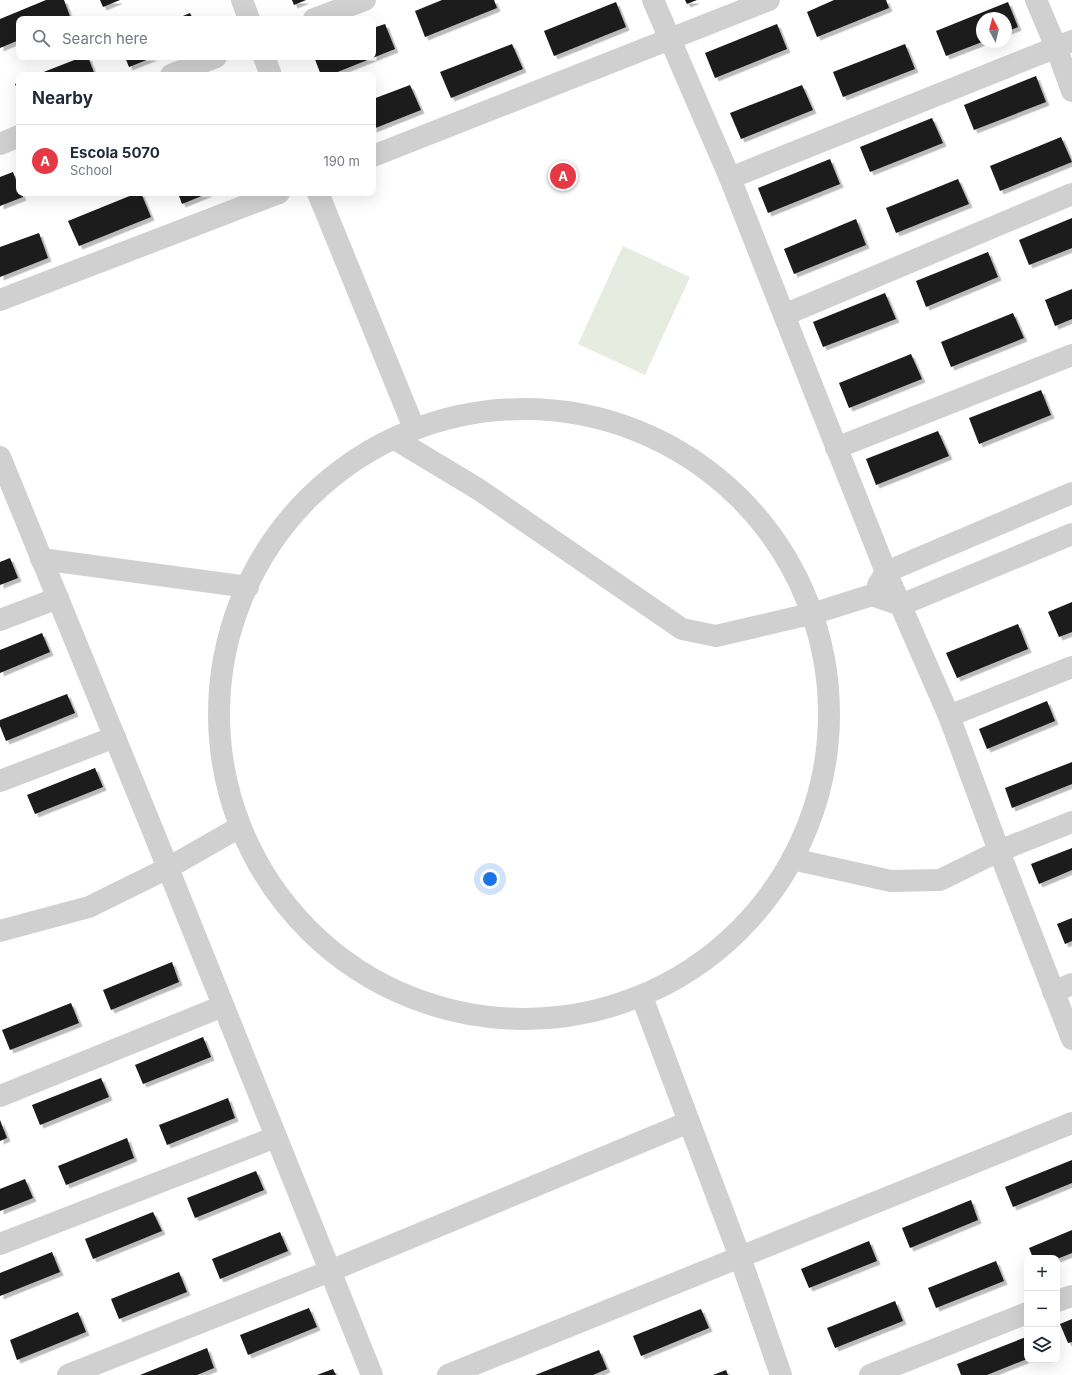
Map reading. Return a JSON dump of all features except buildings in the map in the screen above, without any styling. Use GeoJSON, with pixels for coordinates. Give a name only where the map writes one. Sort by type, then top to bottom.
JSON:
{"type":"FeatureCollection","features":[{"type":"Feature","properties":{"kind":"street"},"geometry":{"type":"LineString","coordinates":[[242,0],[248,16]]}},
{"type":"Feature","properties":{"kind":"street"},"geometry":{"type":"LineString","coordinates":[[322,16],[365,0]]}},
{"type":"Feature","properties":{"kind":"street"},"geometry":{"type":"LineString","coordinates":[[653,0],[730,178],[886,572],[949,716],[999,851],[1063,988],[1072,1039]]}},
{"type":"Feature","properties":{"kind":"street"},"geometry":{"type":"LineString","coordinates":[[376,155],[770,0]]}},
{"type":"Feature","properties":{"kind":"street"},"geometry":{"type":"LineString","coordinates":[[1036,0],[1064,44],[1072,91]]}},
{"type":"Feature","properties":{"kind":"street"},"geometry":{"type":"LineString","coordinates":[[730,178],[1064,44]]}},
{"type":"Feature","properties":{"kind":"street"},"geometry":{"type":"LineString","coordinates":[[178,72],[208,60]]}},
{"type":"Feature","properties":{"kind":"street"},"geometry":{"type":"LineString","coordinates":[[265,60],[271,72]]}},
{"type":"Feature","properties":{"kind":"street"},"geometry":{"type":"LineString","coordinates":[[0,144],[16,137]]}},
{"type":"Feature","properties":{"kind":"street"},"geometry":{"type":"LineString","coordinates":[[784,315],[1072,194]]}},
{"type":"Feature","properties":{"kind":"street"},"geometry":{"type":"LineString","coordinates":[[0,300],[271,196]]}},
{"type":"Feature","properties":{"kind":"street"},"geometry":{"type":"LineString","coordinates":[[319,196],[414,428]]}},
{"type":"Feature","properties":{"kind":"street"},"geometry":{"type":"LineString","coordinates":[[836,448],[1072,354]]}},
{"type":"Feature","properties":{"kind":"street"},"geometry":{"type":"LineString","coordinates":[[510,408],[608,419],[663,444],[697,460],[769,527],[815,613],[832,703],[821,795],[783,880],[722,949],[642,997],[547,1019],[450,1011],[437,1006],[361,974],[287,911],[238,828],[216,733],[226,637],[265,548],[330,476],[414,428],[510,408]]}},
{"type":"Feature","properties":{"kind":"street"},"geometry":{"type":"LineString","coordinates":[[395,439],[478,489],[682,629],[716,636],[815,613],[872,595],[901,605],[1072,534]]}},
{"type":"Feature","properties":{"kind":"street"},"geometry":{"type":"LineString","coordinates":[[1,462],[115,737],[372,1375]]}},
{"type":"Feature","properties":{"kind":"street"},"geometry":{"type":"LineString","coordinates":[[872,595],[886,572],[1072,493]]}},
{"type":"Feature","properties":{"kind":"street"},"geometry":{"type":"LineString","coordinates":[[42,559],[248,587]]}},
{"type":"Feature","properties":{"kind":"street"},"geometry":{"type":"LineString","coordinates":[[0,620],[58,598]]}},
{"type":"Feature","properties":{"kind":"street"},"geometry":{"type":"LineString","coordinates":[[949,716],[1072,667]]}},
{"type":"Feature","properties":{"kind":"street"},"geometry":{"type":"LineString","coordinates":[[0,781],[115,737]]}},
{"type":"Feature","properties":{"kind":"street"},"geometry":{"type":"LineString","coordinates":[[792,859],[891,882],[940,880],[999,851],[1072,822]]}},
{"type":"Feature","properties":{"kind":"street"},"geometry":{"type":"LineString","coordinates":[[0,931],[90,907],[168,868],[238,828]]}},
{"type":"Feature","properties":{"kind":"street"},"geometry":{"type":"LineString","coordinates":[[642,997],[740,1257],[781,1375]]}},
{"type":"Feature","properties":{"kind":"street"},"geometry":{"type":"LineString","coordinates":[[0,1096],[223,1006]]}},
{"type":"Feature","properties":{"kind":"street"},"geometry":{"type":"LineString","coordinates":[[68,1375],[330,1270],[689,1122]]}},
{"type":"Feature","properties":{"kind":"street"},"geometry":{"type":"LineString","coordinates":[[448,1375],[1072,1123]]}},
{"type":"Feature","properties":{"kind":"street"},"geometry":{"type":"LineString","coordinates":[[0,1244],[276,1137]]}},
{"type":"Feature","properties":{"kind":"street"},"geometry":{"type":"LineString","coordinates":[[1060,1300],[1072,1296]]}},
{"type":"Feature","properties":{"kind":"street"},"geometry":{"type":"LineString","coordinates":[[870,1375],[1024,1314]]}},
{"type":"Feature","properties":{"kind":"shaded area"},"geometry":{"type":"Polygon","coordinates":[[[623,246],[690,277],[645,375],[578,344],[623,246]]]}},
{"type":"Feature","properties":{"kind":"place","name":"Escola 5070"},"geometry":{"type":"Point","coordinates":[563,176]}}]}
